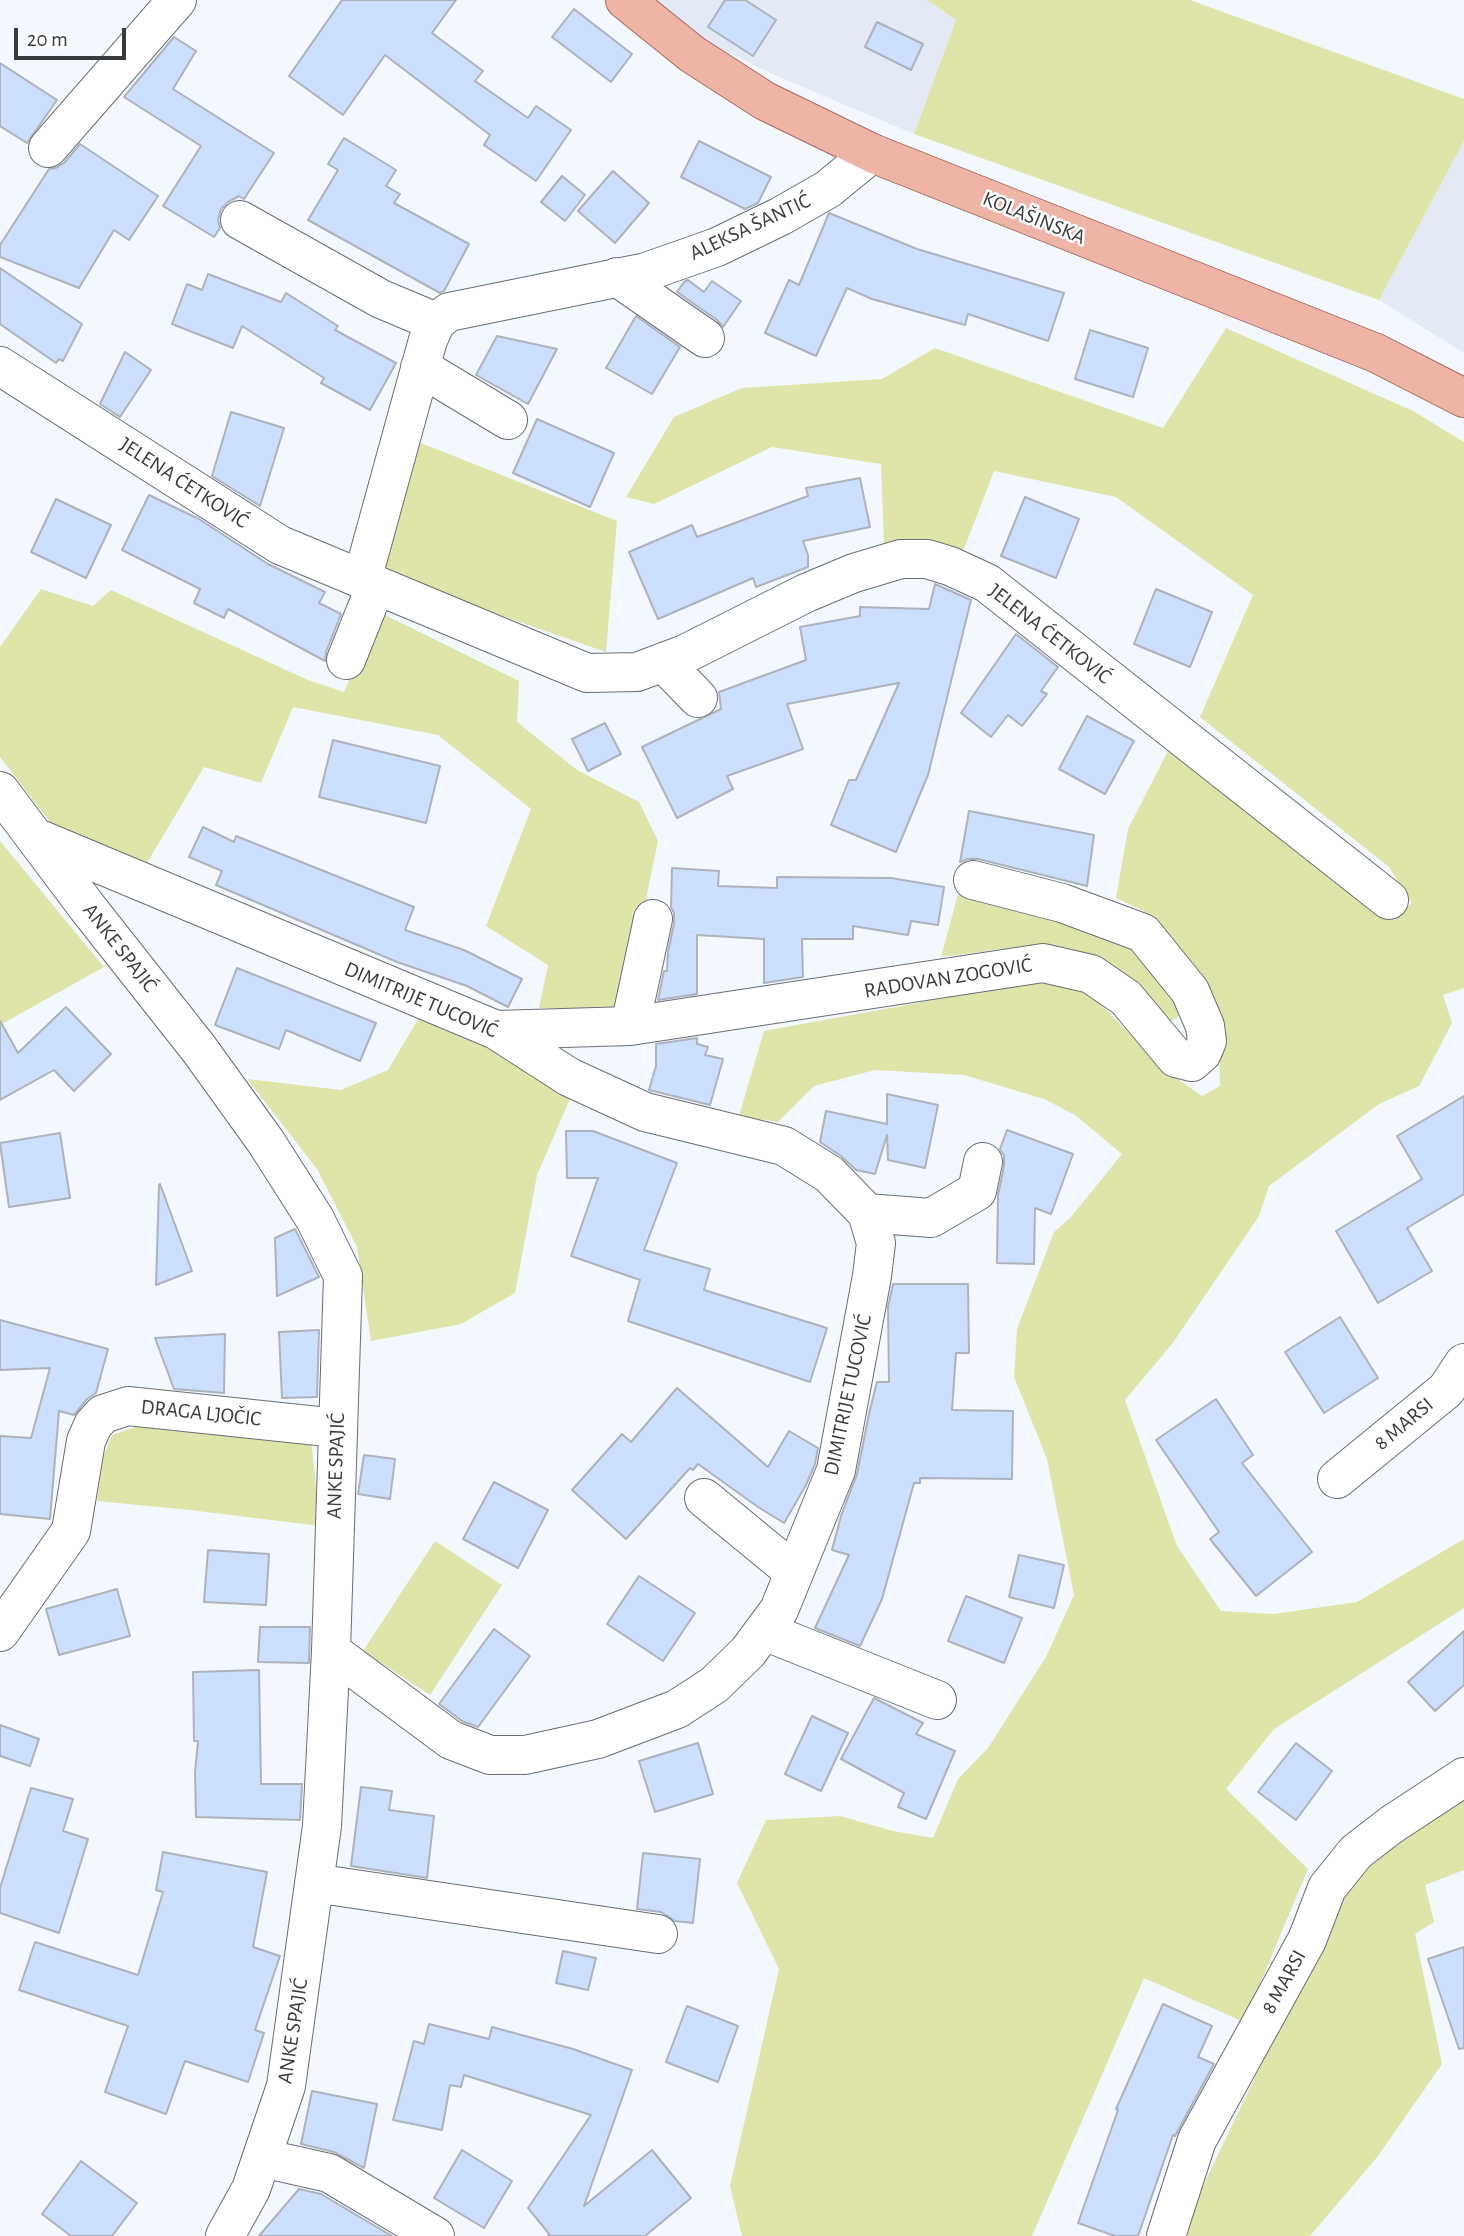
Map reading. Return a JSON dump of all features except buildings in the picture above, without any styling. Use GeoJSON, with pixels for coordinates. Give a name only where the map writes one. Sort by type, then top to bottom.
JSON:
{"type":"FeatureCollection","features":[{"type":"Feature","properties":{"kind":"main road","name":"KOLAŠINSKA"},"geometry":{"type":"LineString","coordinates":[[625,0],[692,54],[765,101],[872,153],[1376,353],[1464,398]]}},
{"type":"Feature","properties":{"kind":"street"},"geometry":{"type":"LineString","coordinates":[[48,148],[177,0]]}},
{"type":"Feature","properties":{"kind":"street","name":"ALEKSA ŠANTIĆ"},"geometry":{"type":"LineString","coordinates":[[436,322],[449,312],[646,272],[716,247],[781,216],[828,189],[872,153]]}},
{"type":"Feature","properties":{"kind":"street"},"geometry":{"type":"LineString","coordinates":[[240,220],[381,299],[436,322],[420,367],[369,582],[346,660]]}},
{"type":"Feature","properties":{"kind":"street"},"geometry":{"type":"LineString","coordinates":[[617,277],[705,338]]}},
{"type":"Feature","properties":{"kind":"street","name":"JELENA ĆETKOVIĆ"},"geometry":{"type":"LineString","coordinates":[[0,366],[280,545],[587,673],[638,672],[685,654],[806,593],[854,573],[901,559],[926,559],[950,566],[986,583],[1389,900]]}},
{"type":"Feature","properties":{"kind":"street"},"geometry":{"type":"LineString","coordinates":[[420,367],[508,420]]}},
{"type":"Feature","properties":{"kind":"street"},"geometry":{"type":"LineString","coordinates":[[663,662],[698,698]]}},
{"type":"Feature","properties":{"kind":"street","name":"ANKE SPAJIĆ"},"geometry":{"type":"LineString","coordinates":[[0,791],[199,1049],[266,1142],[314,1219],[343,1276],[331,1650],[322,1826],[286,2086],[251,2189],[225,2236]]}},
{"type":"Feature","properties":{"kind":"street","name":"DIMITRIJE TUCOVIĆ"},"geometry":{"type":"LineString","coordinates":[[37,838],[496,1030],[569,1077],[645,1112],[784,1146],[829,1174],[867,1213],[876,1244],[836,1470],[779,1610],[748,1652],[714,1685],[677,1709],[598,1739],[525,1755],[490,1755],[451,1740],[331,1650]]}},
{"type":"Feature","properties":{"kind":"street","name":"RADOVAN ZOGOVIĆ"},"geometry":{"type":"LineString","coordinates":[[496,1030],[630,1027],[1043,963],[1091,974],[1126,998],[1175,1058],[1192,1062],[1202,1053],[1207,1041],[1205,1026],[1190,990],[1143,933],[1062,903],[973,880]]}},
{"type":"Feature","properties":{"kind":"street"},"geometry":{"type":"LineString","coordinates":[[630,1027],[653,919]]}},
{"type":"Feature","properties":{"kind":"street"},"geometry":{"type":"LineString","coordinates":[[867,1213],[931,1218],[977,1191],[982,1162]]}},
{"type":"Feature","properties":{"kind":"street","name":"8 MARSI"},"geometry":{"type":"LineString","coordinates":[[1337,1479],[1446,1390],[1464,1363]]}},
{"type":"Feature","properties":{"kind":"street","name":"DRAGA LJOČIC"},"geometry":{"type":"LineString","coordinates":[[0,1632],[71,1531],[86,1441],[93,1425],[103,1414],[128,1406],[337,1428]]}},
{"type":"Feature","properties":{"kind":"street"},"geometry":{"type":"LineString","coordinates":[[704,1498],[794,1572]]}},
{"type":"Feature","properties":{"kind":"street"},"geometry":{"type":"LineString","coordinates":[[764,1631],[937,1700]]}},
{"type":"Feature","properties":{"kind":"street","name":"8 MARSI"},"geometry":{"type":"LineString","coordinates":[[1166,2236],[1197,2140],[1307,1940],[1327,1888],[1356,1852],[1391,1825],[1464,1777]]}},
{"type":"Feature","properties":{"kind":"street"},"geometry":{"type":"LineString","coordinates":[[314,1883],[658,1934]]}},
{"type":"Feature","properties":{"kind":"street"},"geometry":{"type":"LineString","coordinates":[[261,2158],[330,2174],[435,2236]]}},
{"type":"Feature","properties":{"kind":"shaded area"},"geometry":{"type":"Polygon","coordinates":[[[653,0],[927,0],[956,20],[914,134],[779,77],[686,32],[653,0]]]}},
{"type":"Feature","properties":{"kind":"shaded area"},"geometry":{"type":"Polygon","coordinates":[[[1464,141],[1464,353],[1379,300],[1464,141]]]}},
{"type":"Feature","properties":{"kind":"green space"},"geometry":{"type":"Polygon","coordinates":[[[927,0],[1190,0],[1464,99],[1464,141],[1379,300],[914,134],[956,20],[927,0]]]}},
{"type":"Feature","properties":{"kind":"green space"},"geometry":{"type":"Polygon","coordinates":[[[1226,328],[1413,411],[1464,442],[1464,988],[1443,995],[1452,1023],[1419,1086],[1379,1104],[1269,1186],[1259,1216],[1172,1344],[1125,1400],[1177,1546],[1221,1611],[1274,1614],[1357,1602],[1464,1539],[1464,1608],[1274,1729],[1226,1789],[1308,1869],[1244,2022],[1144,1978],[1032,2236],[742,2236],[730,2186],[779,1969],[737,1883],[766,1820],[840,1816],[893,1831],[933,1838],[958,1779],[988,1748],[1046,1657],[1074,1595],[1047,1459],[1014,1377],[1017,1329],[1054,1232],[1071,1217],[1122,1154],[1075,1115],[1044,1099],[964,1075],[875,1070],[814,1086],[778,1122],[739,1116],[764,1031],[1043,980],[1087,991],[1169,1073],[1202,1096],[1220,1086],[1219,1026],[1190,962],[1154,916],[1116,898],[1128,829],[1168,751],[1394,921],[1412,903],[1389,867],[1200,717],[1253,595],[1116,497],[994,471],[962,554],[884,543],[881,464],[772,447],[654,504],[626,497],[674,417],[742,388],[882,379],[935,348],[1163,428],[1226,328]]]}},
{"type":"Feature","properties":{"kind":"green space"},"geometry":{"type":"Polygon","coordinates":[[[416,441],[617,521],[606,652],[379,573],[416,441]]]}},
{"type":"Feature","properties":{"kind":"green space"},"geometry":{"type":"Polygon","coordinates":[[[41,589],[93,606],[111,590],[308,680],[344,692],[379,612],[519,681],[517,722],[577,770],[639,802],[658,841],[623,1010],[539,1008],[548,965],[486,926],[531,809],[438,735],[293,707],[261,783],[204,767],[144,868],[54,827],[0,757],[0,647],[41,589]]]}},
{"type":"Feature","properties":{"kind":"green space"},"geometry":{"type":"Polygon","coordinates":[[[0,841],[104,967],[0,1025],[0,841]]]}},
{"type":"Feature","properties":{"kind":"green space"},"geometry":{"type":"Polygon","coordinates":[[[958,894],[1118,938],[1141,953],[1182,1002],[1179,1016],[1170,1022],[1061,952],[1024,946],[941,957],[958,894]]]}},
{"type":"Feature","properties":{"kind":"green space"},"geometry":{"type":"Polygon","coordinates":[[[423,1011],[572,1094],[537,1175],[515,1293],[461,1324],[371,1341],[357,1247],[317,1169],[247,1079],[341,1090],[388,1070],[423,1011]]]}},
{"type":"Feature","properties":{"kind":"green space"},"geometry":{"type":"Polygon","coordinates":[[[148,1423],[311,1437],[320,1526],[97,1501],[103,1457],[112,1435],[148,1423]]]}},
{"type":"Feature","properties":{"kind":"green space"},"geometry":{"type":"Polygon","coordinates":[[[435,1541],[502,1585],[430,1695],[363,1651],[435,1541]]]}},
{"type":"Feature","properties":{"kind":"green space"},"geometry":{"type":"Polygon","coordinates":[[[1464,1789],[1464,1870],[1425,1885],[1434,1922],[1415,1934],[1442,2064],[1378,2156],[1310,2236],[1187,2236],[1195,2203],[1341,1897],[1368,1855],[1464,1789]]]}}]}
